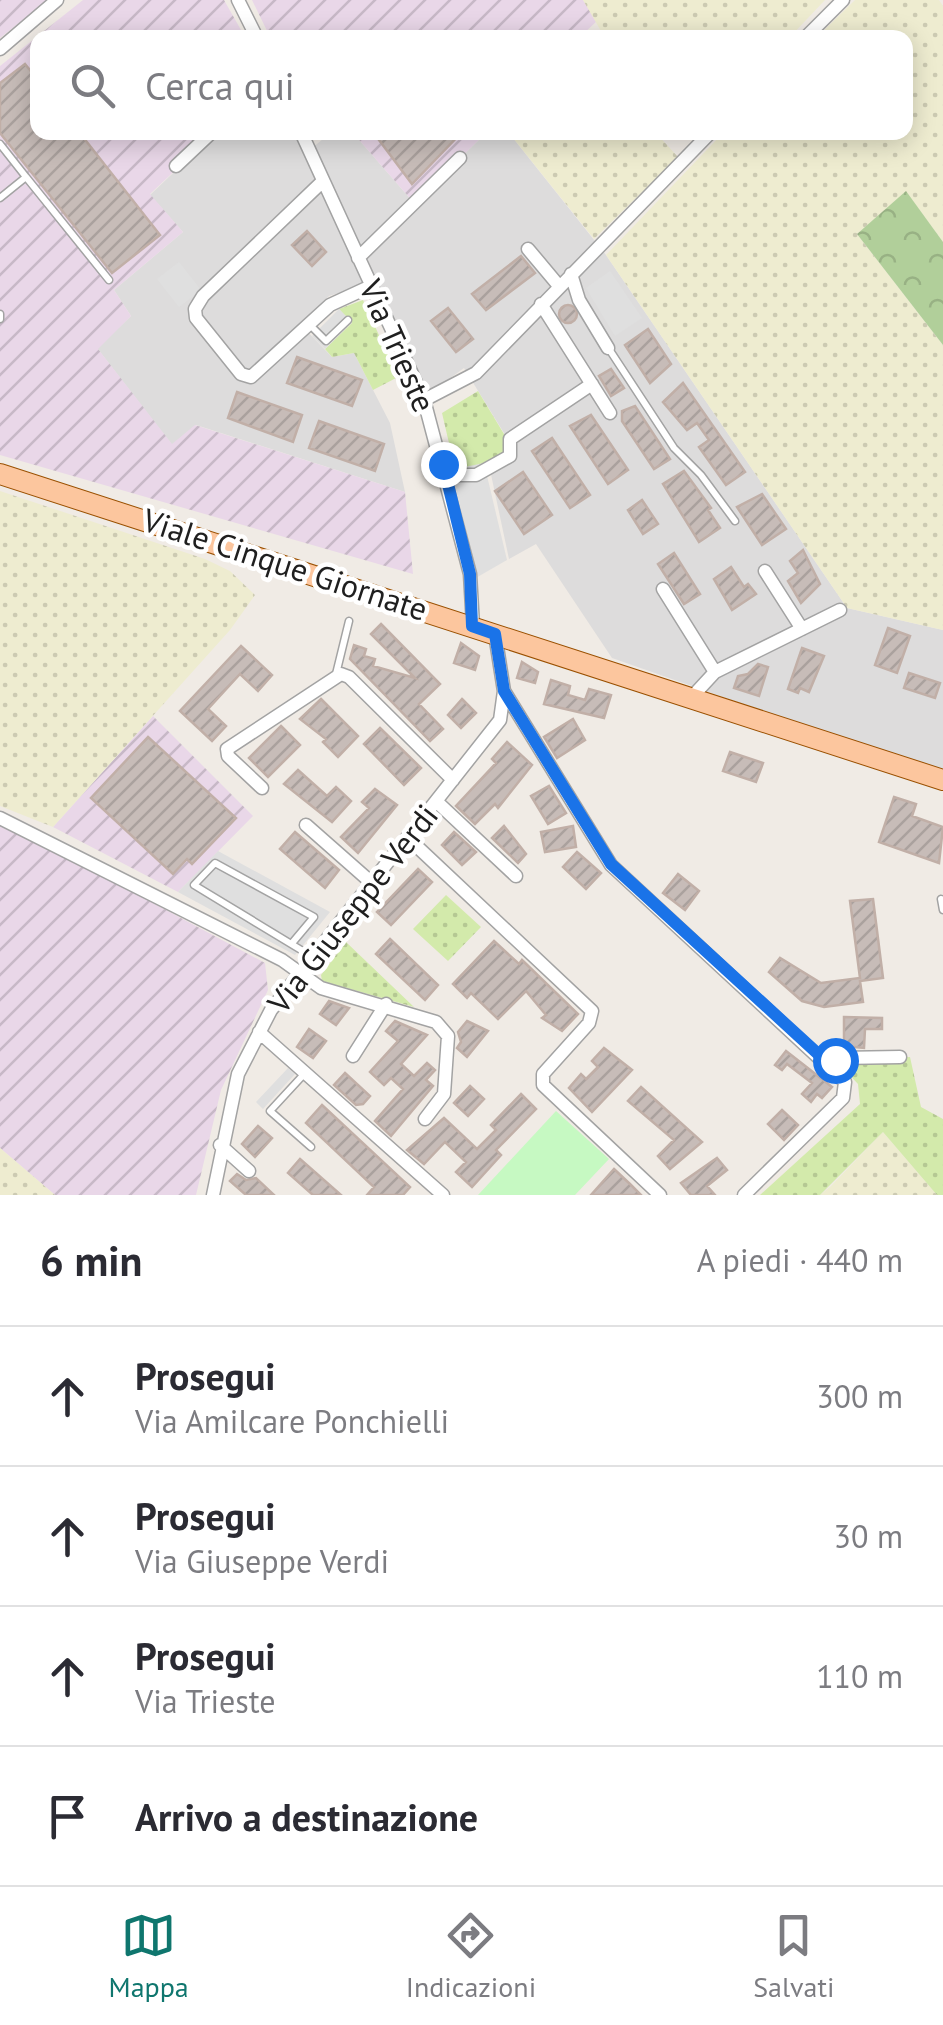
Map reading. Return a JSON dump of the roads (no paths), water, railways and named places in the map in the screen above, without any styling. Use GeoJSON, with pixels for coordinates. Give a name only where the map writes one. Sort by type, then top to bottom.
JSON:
{"type":"FeatureCollection","features":[{"type":"Feature","properties":{"kind":"main road","name":"Viale Cinque Giornate"},"geometry":{"type":"LineString","coordinates":[[0,467],[26,480]]}},
{"type":"Feature","properties":{"kind":"main road","name":"Viale Cinque Giornate"},"geometry":{"type":"LineString","coordinates":[[0,474],[943,780]]}},
{"type":"Feature","properties":{"kind":"street"},"geometry":{"type":"LineString","coordinates":[[0,49],[57,0]]}},
{"type":"Feature","properties":{"kind":"street"},"geometry":{"type":"LineString","coordinates":[[238,0],[253,30]]}},
{"type":"Feature","properties":{"kind":"street"},"geometry":{"type":"LineString","coordinates":[[814,30],[843,0]]}},
{"type":"Feature","properties":{"kind":"street"},"geometry":{"type":"LineString","coordinates":[[176,166],[204,140]]}},
{"type":"Feature","properties":{"kind":"street","name":"Via Trieste"},"geometry":{"type":"LineString","coordinates":[[305,140],[424,400],[470,574],[472,626]]}},
{"type":"Feature","properties":{"kind":"street"},"geometry":{"type":"LineString","coordinates":[[424,400],[471,378],[703,140]]}},
{"type":"Feature","properties":{"kind":"street"},"geometry":{"type":"LineString","coordinates":[[358,258],[460,158]]}},
{"type":"Feature","properties":{"kind":"street"},"geometry":{"type":"LineString","coordinates":[[323,181],[203,296],[195,309],[245,377],[257,374],[337,299],[371,286]]}},
{"type":"Feature","properties":{"kind":"street"},"geometry":{"type":"LineString","coordinates":[[528,249],[559,286]]}},
{"type":"Feature","properties":{"kind":"street"},"geometry":{"type":"LineString","coordinates":[[571,274],[578,300],[608,348]]}},
{"type":"Feature","properties":{"kind":"street"},"geometry":{"type":"LineString","coordinates":[[542,304],[610,412]]}},
{"type":"Feature","properties":{"kind":"street"},"geometry":{"type":"LineString","coordinates":[[445,475],[476,474],[510,456],[510,438],[592,384]]}},
{"type":"Feature","properties":{"kind":"street"},"geometry":{"type":"LineString","coordinates":[[765,571],[802,629]]}},
{"type":"Feature","properties":{"kind":"street"},"geometry":{"type":"LineString","coordinates":[[664,588],[715,672]]}},
{"type":"Feature","properties":{"kind":"street"},"geometry":{"type":"LineString","coordinates":[[690,698],[715,672],[840,610]]}},
{"type":"Feature","properties":{"kind":"street","name":"Via Giuseppe Verdi"},"geometry":{"type":"LineString","coordinates":[[213,1195],[220,1145],[238,1074],[259,1032],[300,973],[500,720],[504,691],[495,634]]}},
{"type":"Feature","properties":{"kind":"street"},"geometry":{"type":"LineString","coordinates":[[262,788],[228,756],[227,749],[336,674],[349,677],[454,780]]}},
{"type":"Feature","properties":{"kind":"street"},"geometry":{"type":"LineString","coordinates":[[504,691],[611,864],[845,1082],[846,1093],[744,1195]]}},
{"type":"Feature","properties":{"kind":"street"},"geometry":{"type":"LineString","coordinates":[[437,802],[516,876]]}},
{"type":"Feature","properties":{"kind":"street"},"geometry":{"type":"LineString","coordinates":[[0,818],[282,960],[321,988],[430,1017],[448,1036],[444,1094],[425,1119]]}},
{"type":"Feature","properties":{"kind":"street"},"geometry":{"type":"LineString","coordinates":[[306,825],[373,884]]}},
{"type":"Feature","properties":{"kind":"street"},"geometry":{"type":"LineString","coordinates":[[408,839],[592,1011],[589,1023],[543,1074],[543,1085],[660,1195]]}},
{"type":"Feature","properties":{"kind":"street"},"geometry":{"type":"LineString","coordinates":[[353,1056],[386,1004]]}},
{"type":"Feature","properties":{"kind":"street"},"geometry":{"type":"LineString","coordinates":[[259,1032],[443,1195]]}},
{"type":"Feature","properties":{"kind":"street"},"geometry":{"type":"LineString","coordinates":[[828,1063],[840,1058],[900,1057]]}},
{"type":"Feature","properties":{"kind":"street"},"geometry":{"type":"LineString","coordinates":[[220,1145],[249,1171]]}},
{"type":"Feature","properties":{"kind":"lane"},"geometry":{"type":"LineString","coordinates":[[0,144],[109,280]]}},
{"type":"Feature","properties":{"kind":"lane"},"geometry":{"type":"LineString","coordinates":[[0,198],[26,178]]}},
{"type":"Feature","properties":{"kind":"lane"},"geometry":{"type":"LineString","coordinates":[[310,324],[326,342],[348,320]]}},
{"type":"Feature","properties":{"kind":"lane"},"geometry":{"type":"LineString","coordinates":[[608,348],[674,448],[701,475],[736,521]]}},
{"type":"Feature","properties":{"kind":"lane"},"geometry":{"type":"LineString","coordinates":[[336,674],[349,621]]}},
{"type":"Feature","properties":{"kind":"lane"},"geometry":{"type":"LineString","coordinates":[[292,942],[314,917],[215,863],[194,885],[313,958]]}},
{"type":"Feature","properties":{"kind":"lane"},"geometry":{"type":"LineString","coordinates":[[941,899],[943,910]]}},
{"type":"Feature","properties":{"kind":"lane"},"geometry":{"type":"LineString","coordinates":[[306,1072],[270,1111],[311,1147]]}}]}
